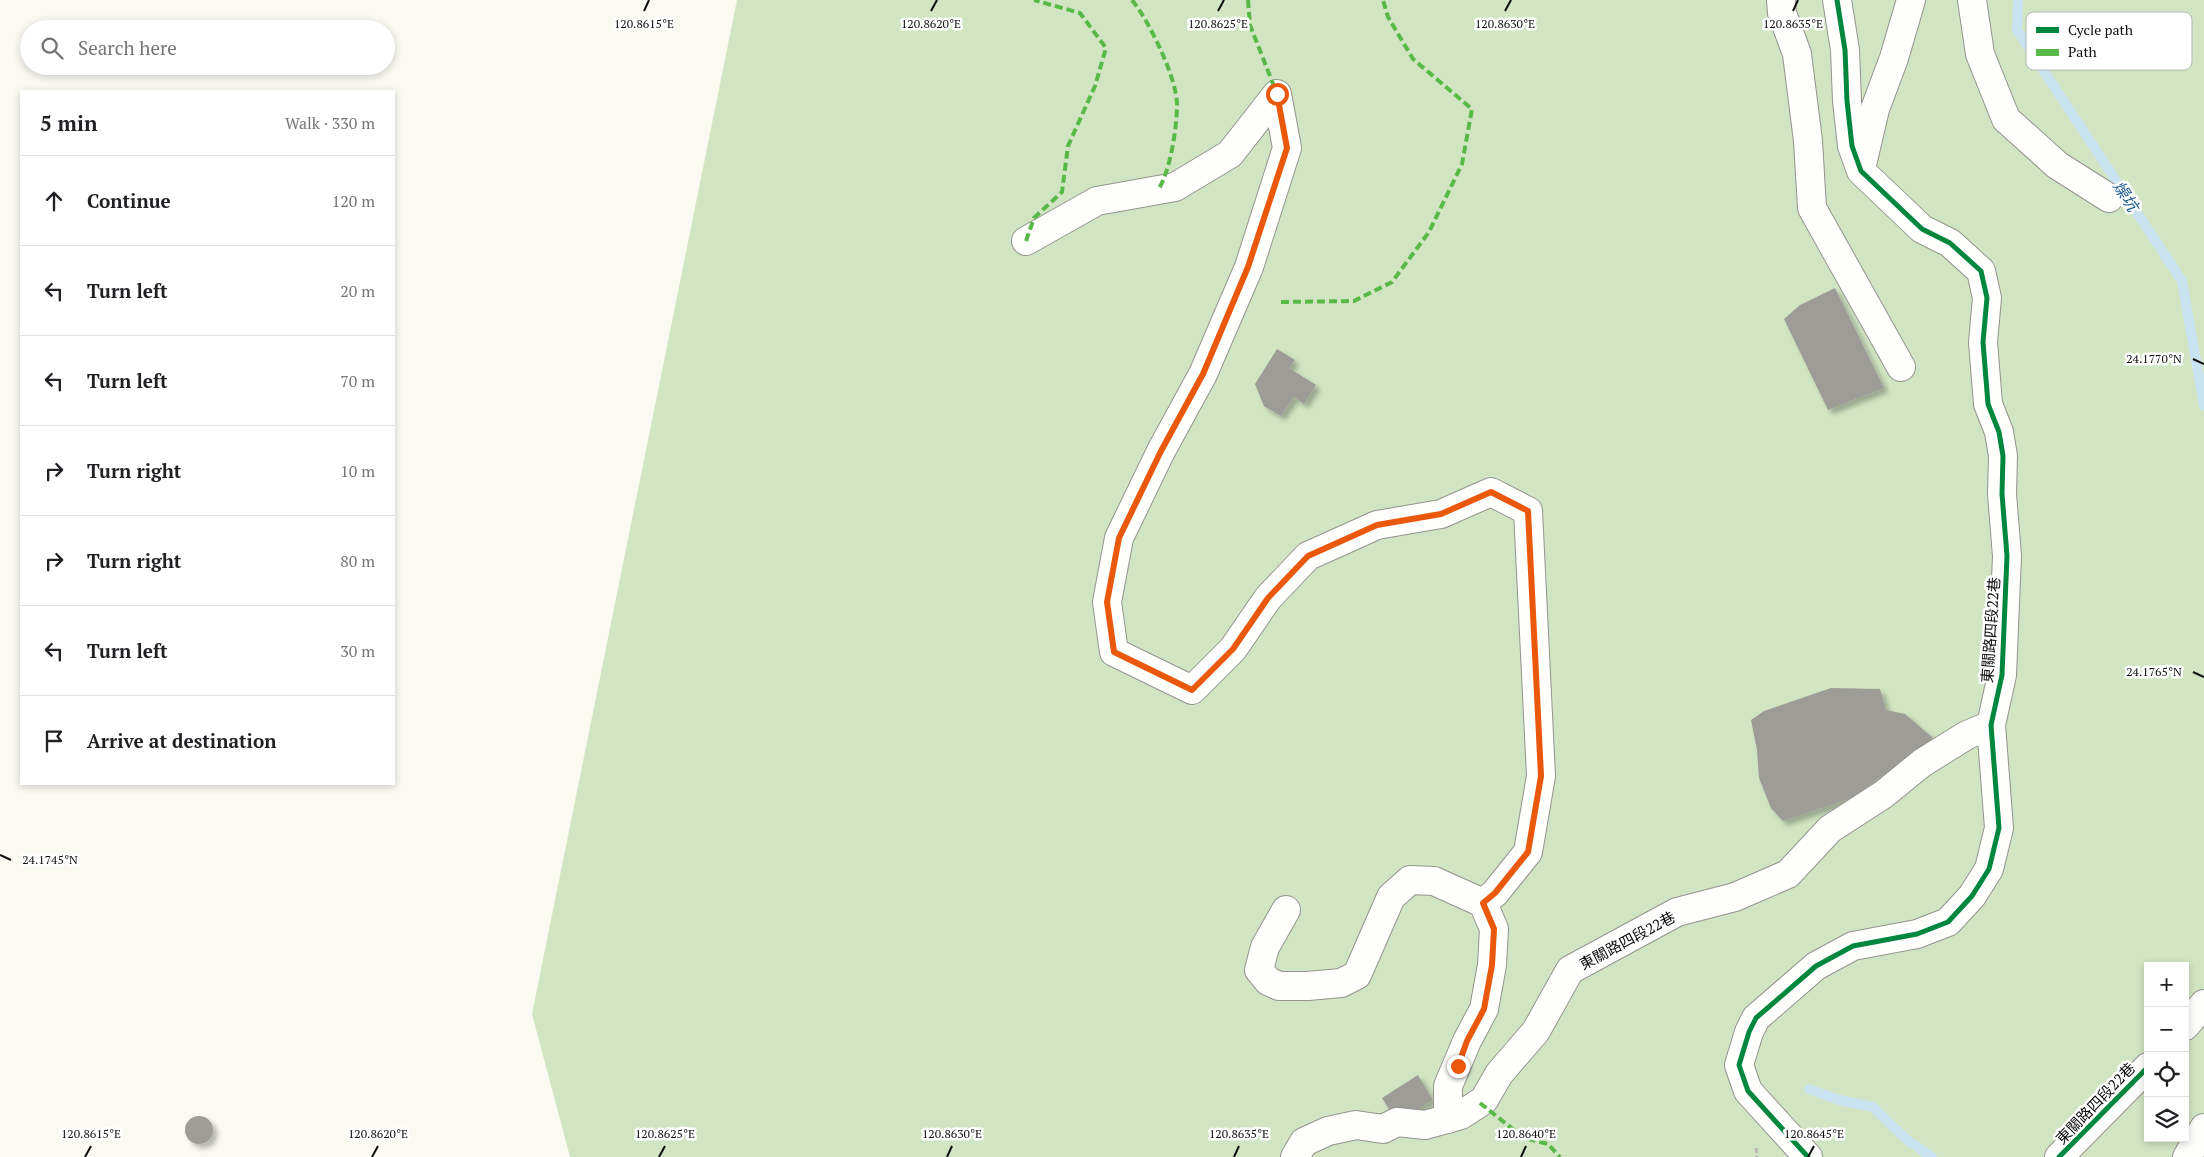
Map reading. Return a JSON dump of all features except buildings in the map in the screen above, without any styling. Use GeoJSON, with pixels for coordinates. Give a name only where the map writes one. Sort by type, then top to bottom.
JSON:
{"type":"FeatureCollection","features":[{"type":"Feature","properties":{"kind":"street"},"geometry":{"type":"LineString","coordinates":[[1781,0],[1782,13],[1797,54],[1808,141],[1812,208],[1901,367]]}},
{"type":"Feature","properties":{"kind":"street","name":"東關路四段22巷"},"geometry":{"type":"LineString","coordinates":[[1808,1157],[1748,1092],[1739,1065],[1749,1032],[1756,1018],[1816,966],[1853,946],[1917,934],[1948,922],[1972,896],[1989,869],[1999,828],[1991,725],[2002,675],[2007,556],[2002,494],[2003,456],[1999,432],[1988,404],[1983,342],[1987,298],[1981,271],[1950,243],[1922,230],[1861,171],[1852,146],[1847,101],[1845,50],[1837,0]]}},
{"type":"Feature","properties":{"kind":"street"},"geometry":{"type":"LineString","coordinates":[[1861,171],[1875,110],[1894,58],[1911,0]]}},
{"type":"Feature","properties":{"kind":"street"},"geometry":{"type":"LineString","coordinates":[[1972,0],[1980,54],[2006,119],[2057,165],[2109,198]]}},
{"type":"Feature","properties":{"kind":"street"},"geometry":{"type":"LineString","coordinates":[[1026,241],[1097,201],[1175,187],[1230,154],[1277,94],[1287,148],[1248,267],[1203,374],[1161,451],[1119,538],[1107,602],[1114,652],[1192,690],[1233,649],[1268,598],[1308,556],[1377,525],[1441,514],[1491,492],[1528,511],[1541,776],[1528,852],[1495,893],[1483,903]]}},
{"type":"Feature","properties":{"kind":"street","name":"東關路四段22巷"},"geometry":{"type":"LineString","coordinates":[[1295,1157],[1304,1142],[1328,1131],[1356,1125],[1383,1129],[1397,1122],[1425,1125],[1461,1115],[1484,1100],[1500,1074],[1536,1031],[1570,970],[1677,912],[1735,898],[1788,874],[1830,829],[1884,794],[1922,763],[1967,735],[1991,725]]}},
{"type":"Feature","properties":{"kind":"street"},"geometry":{"type":"LineString","coordinates":[[1286,910],[1265,947],[1259,970],[1268,981],[1279,986],[1308,986],[1341,982],[1356,975],[1391,898],[1410,880],[1434,881],[1483,903],[1494,929],[1492,965],[1484,1009],[1467,1041],[1448,1086],[1448,1119]]}},
{"type":"Feature","properties":{"kind":"street"},"geometry":{"type":"LineString","coordinates":[[2189,1021],[2204,1004]]}},
{"type":"Feature","properties":{"kind":"street","name":"東關路四段22巷"},"geometry":{"type":"LineString","coordinates":[[2059,1157],[2144,1071]]}},
{"type":"Feature","properties":{"kind":"street"},"geometry":{"type":"LineString","coordinates":[[2187,1157],[2204,1128]]}},
{"type":"Feature","properties":{"kind":"green space"},"geometry":{"type":"Polygon","coordinates":[[[737,0],[2204,0],[2204,1157],[570,1157],[532,1014],[737,0]]]}},
{"type":"Feature","properties":{"kind":"waterway","name":"燥坑"},"geometry":{"type":"LineString","coordinates":[[2018,0],[2017,30],[2026,44]]}},
{"type":"Feature","properties":{"kind":"waterway","name":"燥坑"},"geometry":{"type":"LineString","coordinates":[[2043,70],[2182,281],[2204,406]]}},
{"type":"Feature","properties":{"kind":"waterway"},"geometry":{"type":"LineString","coordinates":[[1809,1089],[1839,1100],[1873,1107],[1906,1139],[1932,1157]]}},
{"type":"Feature","properties":{"kind":"marked path"},"geometry":{"type":"LineString","coordinates":[[1026,241],[1034,218],[1062,192],[1068,146],[1095,86],[1106,48],[1080,13],[1034,0]]}},
{"type":"Feature","properties":{"kind":"marked path"},"geometry":{"type":"LineString","coordinates":[[1132,0],[1154,35],[1167,65],[1176,94],[1177,115],[1172,149],[1166,172],[1158,190]]}},
{"type":"Feature","properties":{"kind":"marked path"},"geometry":{"type":"LineString","coordinates":[[1248,0],[1250,25],[1277,94]]}},
{"type":"Feature","properties":{"kind":"marked path"},"geometry":{"type":"LineString","coordinates":[[1281,302],[1354,301],[1392,282],[1429,232],[1462,164],[1472,109],[1413,59],[1388,17],[1383,0]]}},
{"type":"Feature","properties":{"kind":"marked path"},"geometry":{"type":"LineString","coordinates":[[1480,1103],[1524,1138],[1548,1144],[1560,1157]]}},
{"type":"Feature","properties":{"kind":"cycle path"},"geometry":{"type":"LineString","coordinates":[[1808,1157],[1748,1091],[1739,1065],[1749,1032],[1756,1018],[1816,966],[1853,946],[1917,934],[1948,922],[1972,896],[1989,869],[1999,828],[1991,725],[2002,675],[2007,556],[2002,494],[2003,456],[1999,432],[1988,404],[1983,342],[1987,298],[1981,271],[1950,243],[1922,229],[1861,171],[1852,146],[1847,101],[1845,50],[1837,0]]}},
{"type":"Feature","properties":{"kind":"cycle path"},"geometry":{"type":"LineString","coordinates":[[2059,1157],[2144,1071]]}},
{"type":"Feature","properties":{"kind":"route"},"geometry":{"type":"LineString","coordinates":[[1277,94],[1287,148],[1248,267],[1203,374],[1161,451],[1119,538],[1107,602],[1114,652],[1192,690],[1233,649],[1268,598],[1308,556],[1377,525],[1441,514],[1491,492],[1528,511],[1541,776],[1528,852],[1495,893],[1483,903],[1494,929],[1492,965],[1484,1009],[1467,1041],[1458,1066]]}}]}
